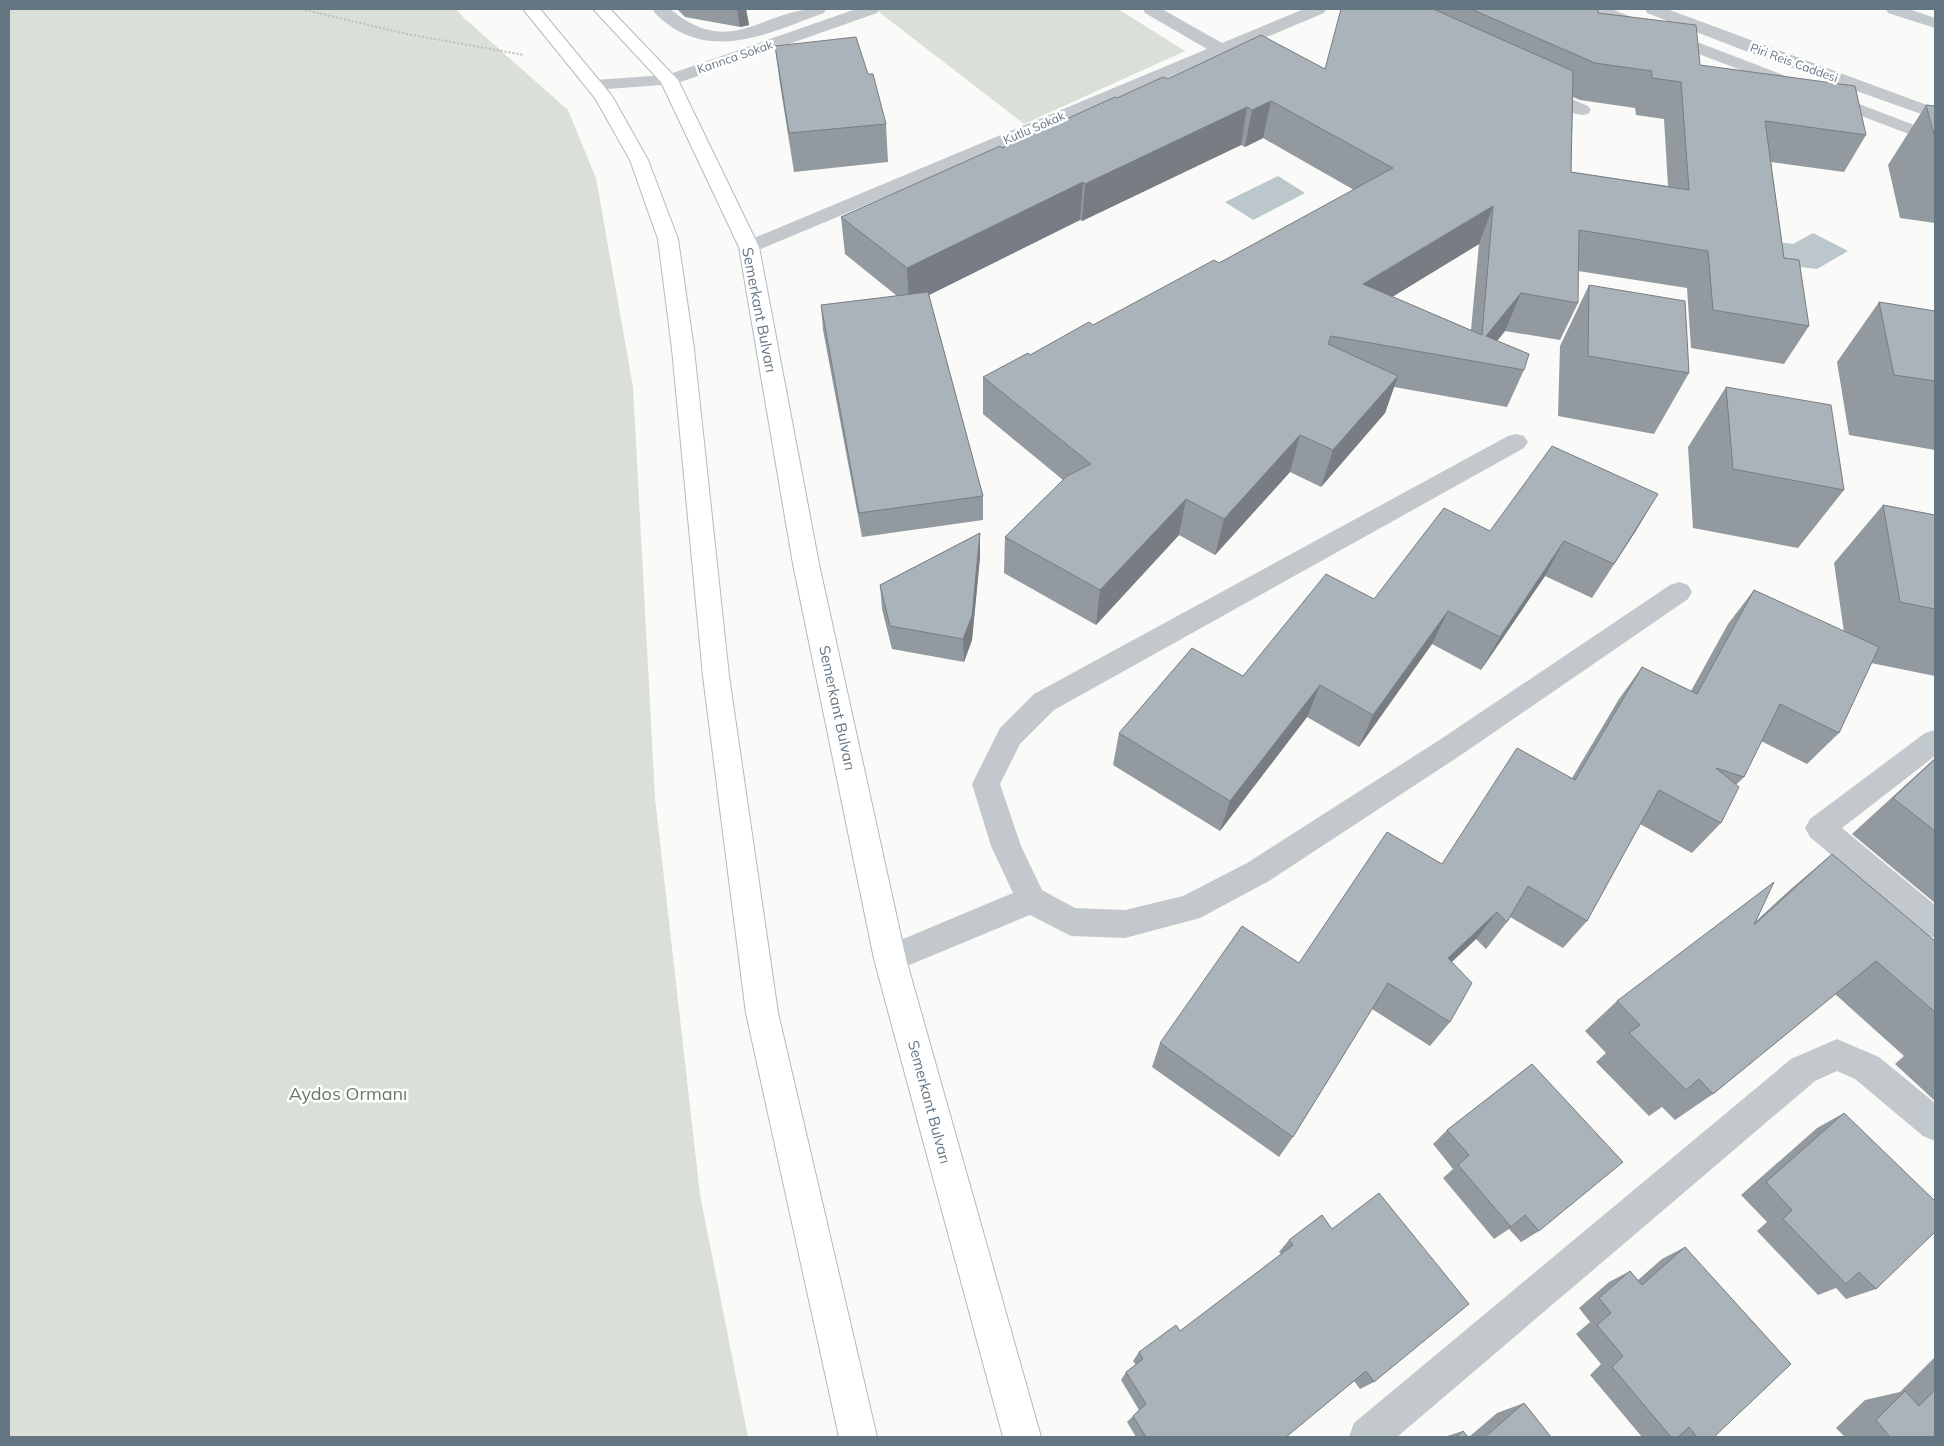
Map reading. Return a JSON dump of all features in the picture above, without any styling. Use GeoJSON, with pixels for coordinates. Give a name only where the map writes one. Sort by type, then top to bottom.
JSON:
{"type":"FeatureCollection","features":[{"type":"Feature","properties":{"kind":"main road"},"geometry":{"type":"LineString","coordinates":[[532,9],[587,75],[639,160],[668,239],[683,349],[716,676],[762,1013],[858,1437]]}},
{"type":"Feature","properties":{"kind":"main road","name":"Semerkant Bulvarı"},"geometry":{"type":"LineString","coordinates":[[601,9],[669,80],[749,247],[806,564],[890,959],[1022,1437]]}},
{"type":"Feature","properties":{"kind":"street"},"geometry":{"type":"LineString","coordinates":[[660,9],[671,21],[694,32],[736,38],[818,9]]}},
{"type":"Feature","properties":{"kind":"street","name":"Karınca Sokak"},"geometry":{"type":"LineString","coordinates":[[587,75],[669,80],[871,9]]}},
{"type":"Feature","properties":{"kind":"street"},"geometry":{"type":"LineString","coordinates":[[1151,9],[1221,50]]}},
{"type":"Feature","properties":{"kind":"street","name":"Kutlu Sokak"},"geometry":{"type":"LineString","coordinates":[[749,247],[1318,9]]}},
{"type":"Feature","properties":{"kind":"street","name":"Piri Reis Caddesi"},"geometry":{"type":"LineString","coordinates":[[1597,9],[1935,139]]}},
{"type":"Feature","properties":{"kind":"street","name":"Piri Reis Caddesi"},"geometry":{"type":"LineString","coordinates":[[1653,9],[1935,114]]}},
{"type":"Feature","properties":{"kind":"street"},"geometry":{"type":"LineString","coordinates":[[1894,9],[1935,23]]}},
{"type":"Feature","properties":{"kind":"street"},"geometry":{"type":"LineString","coordinates":[[1521,82],[1582,110]]}},
{"type":"Feature","properties":{"kind":"street"},"geometry":{"type":"LineString","coordinates":[[1516,442],[1044,702],[1010,736],[986,784],[1006,846],[1031,900],[1071,922],[1125,924],[1189,908],[1258,872],[1434,758],[1679,592]]}},
{"type":"Feature","properties":{"kind":"street"},"geometry":{"type":"LineString","coordinates":[[1935,741],[1820,828],[1935,924]]}},
{"type":"Feature","properties":{"kind":"street"},"geometry":{"type":"LineString","coordinates":[[890,959],[1031,900]]}},
{"type":"Feature","properties":{"kind":"street"},"geometry":{"type":"LineString","coordinates":[[1368,1437],[1803,1070],[1837,1055],[1867,1068],[1935,1124]]}},
{"type":"Feature","properties":{"kind":"path"},"geometry":{"type":"LineString","coordinates":[[301,9],[587,75]]}},
{"type":"Feature","properties":{"kind":"green space","name":"Aydos Ormanı"},"geometry":{"type":"Polygon","coordinates":[[[9,9],[456,9],[568,110],[596,178],[633,387],[655,798],[700,1195],[748,1437],[9,1437],[9,9]]]}},
{"type":"Feature","properties":{"kind":"green space"},"geometry":{"type":"Polygon","coordinates":[[[875,9],[1118,9],[1185,51],[1024,124],[875,9]]]}},
{"type":"Feature","properties":{"kind":"shaded area"},"geometry":{"type":"Polygon","coordinates":[[[1278,176],[1305,193],[1253,220],[1225,202],[1278,176]]]}},
{"type":"Feature","properties":{"kind":"shaded area"},"geometry":{"type":"Polygon","coordinates":[[[1813,233],[1848,251],[1817,269],[1783,265],[1778,242],[1793,244],[1813,233]]]}},
{"type":"Feature","properties":{"kind":"building"},"geometry":{"type":"Polygon","coordinates":[[[1341,9],[1433,9],[1573,71],[1571,172],[1689,190],[1681,82],[1652,78],[1652,71],[1595,63],[1471,9],[1598,9],[1598,13],[1696,25],[1700,65],[1855,86],[1866,135],[1765,121],[1784,258],[1799,260],[1809,326],[1713,310],[1708,251],[1579,230],[1578,303],[1521,293],[1486,336],[1529,354],[1524,370],[1331,336],[1328,344],[1398,376],[1333,450],[1300,435],[1224,519],[1186,499],[1100,590],[1005,537],[1067,476],[1091,464],[983,377],[1028,353],[1030,355],[1089,322],[1093,325],[1214,260],[1219,263],[1393,168],[1271,101],[1252,110],[1247,107],[1085,184],[1083,182],[907,268],[841,217],[1115,97],[1117,98],[1163,77],[1168,79],[1261,35],[1325,69],[1341,9]],[[1493,206],[1363,284],[1482,335],[1493,206]]]}},
{"type":"Feature","properties":{"kind":"building"},"geometry":{"type":"Polygon","coordinates":[[[856,37],[868,74],[873,74],[886,124],[789,133],[775,46],[856,37]]]}},
{"type":"Feature","properties":{"kind":"building"},"geometry":{"type":"Polygon","coordinates":[[[1926,105],[1935,106],[1935,138],[1926,105]]]}},
{"type":"Feature","properties":{"kind":"building"},"geometry":{"type":"Polygon","coordinates":[[[1589,285],[1685,301],[1689,373],[1588,356],[1589,285]]]}},
{"type":"Feature","properties":{"kind":"building"},"geometry":{"type":"Polygon","coordinates":[[[928,292],[983,496],[859,513],[821,305],[928,292]]]}},
{"type":"Feature","properties":{"kind":"building"},"geometry":{"type":"Polygon","coordinates":[[[1879,302],[1935,311],[1935,381],[1894,375],[1879,302]]]}},
{"type":"Feature","properties":{"kind":"building"},"geometry":{"type":"Polygon","coordinates":[[[1726,387],[1831,405],[1844,490],[1733,469],[1726,387]]]}},
{"type":"Feature","properties":{"kind":"building"},"geometry":{"type":"Polygon","coordinates":[[[1552,446],[1658,494],[1614,564],[1564,541],[1500,637],[1448,611],[1373,715],[1320,685],[1230,801],[1119,733],[1192,648],[1243,676],[1326,574],[1374,599],[1444,508],[1490,531],[1552,446]]]}},
{"type":"Feature","properties":{"kind":"building"},"geometry":{"type":"Polygon","coordinates":[[[1883,505],[1935,515],[1935,609],[1900,602],[1883,505]]]}},
{"type":"Feature","properties":{"kind":"building"},"geometry":{"type":"Polygon","coordinates":[[[980,533],[972,616],[963,639],[890,626],[880,585],[980,533]]]}},
{"type":"Feature","properties":{"kind":"building"},"geometry":{"type":"Polygon","coordinates":[[[1754,590],[1879,647],[1839,733],[1780,704],[1744,777],[1716,768],[1739,787],[1721,823],[1659,790],[1587,921],[1528,886],[1507,922],[1497,912],[1448,958],[1472,983],[1450,1022],[1388,983],[1293,1137],[1160,1043],[1242,926],[1299,963],[1387,832],[1442,864],[1517,748],[1575,780],[1642,667],[1697,694],[1754,590]]]}},
{"type":"Feature","properties":{"kind":"building"},"geometry":{"type":"Polygon","coordinates":[[[1935,759],[1935,831],[1893,798],[1935,759]]]}},
{"type":"Feature","properties":{"kind":"building"},"geometry":{"type":"Polygon","coordinates":[[[1832,854],[1935,941],[1935,1012],[1876,961],[1713,1094],[1699,1079],[1686,1090],[1629,1033],[1640,1025],[1617,1001],[1774,882],[1754,925],[1832,854]]]}},
{"type":"Feature","properties":{"kind":"building"},"geometry":{"type":"Polygon","coordinates":[[[1532,1064],[1623,1162],[1539,1231],[1525,1215],[1511,1227],[1458,1165],[1469,1155],[1447,1130],[1532,1064]]]}},
{"type":"Feature","properties":{"kind":"building"},"geometry":{"type":"Polygon","coordinates":[[[1844,1113],[1935,1201],[1935,1232],[1876,1289],[1859,1272],[1846,1284],[1783,1219],[1792,1210],[1766,1182],[1844,1113]]]}},
{"type":"Feature","properties":{"kind":"building"},"geometry":{"type":"Polygon","coordinates":[[[1379,1193],[1469,1304],[1374,1382],[1366,1371],[1286,1437],[1146,1437],[1133,1416],[1146,1404],[1126,1372],[1143,1359],[1139,1352],[1176,1325],[1180,1331],[1293,1245],[1289,1240],[1322,1215],[1332,1229],[1379,1193]]]}},
{"type":"Feature","properties":{"kind":"building"},"geometry":{"type":"Polygon","coordinates":[[[1685,1247],[1791,1364],[1714,1437],[1697,1437],[1689,1427],[1678,1437],[1671,1437],[1612,1367],[1623,1356],[1597,1325],[1611,1313],[1599,1298],[1630,1271],[1642,1285],[1685,1247]]]}},
{"type":"Feature","properties":{"kind":"building"},"geometry":{"type":"Polygon","coordinates":[[[1935,1390],[1935,1437],[1890,1437],[1876,1420],[1905,1391],[1919,1406],[1935,1390]]]}},
{"type":"Feature","properties":{"kind":"building"},"geometry":{"type":"Polygon","coordinates":[[[1524,1403],[1551,1437],[1485,1437],[1524,1403]]]}},
{"type":"Feature","properties":{"kind":"building"},"geometry":{"type":"Polygon","coordinates":[[[1463,1431],[1468,1437],[1456,1437],[1463,1431]]]}}]}
